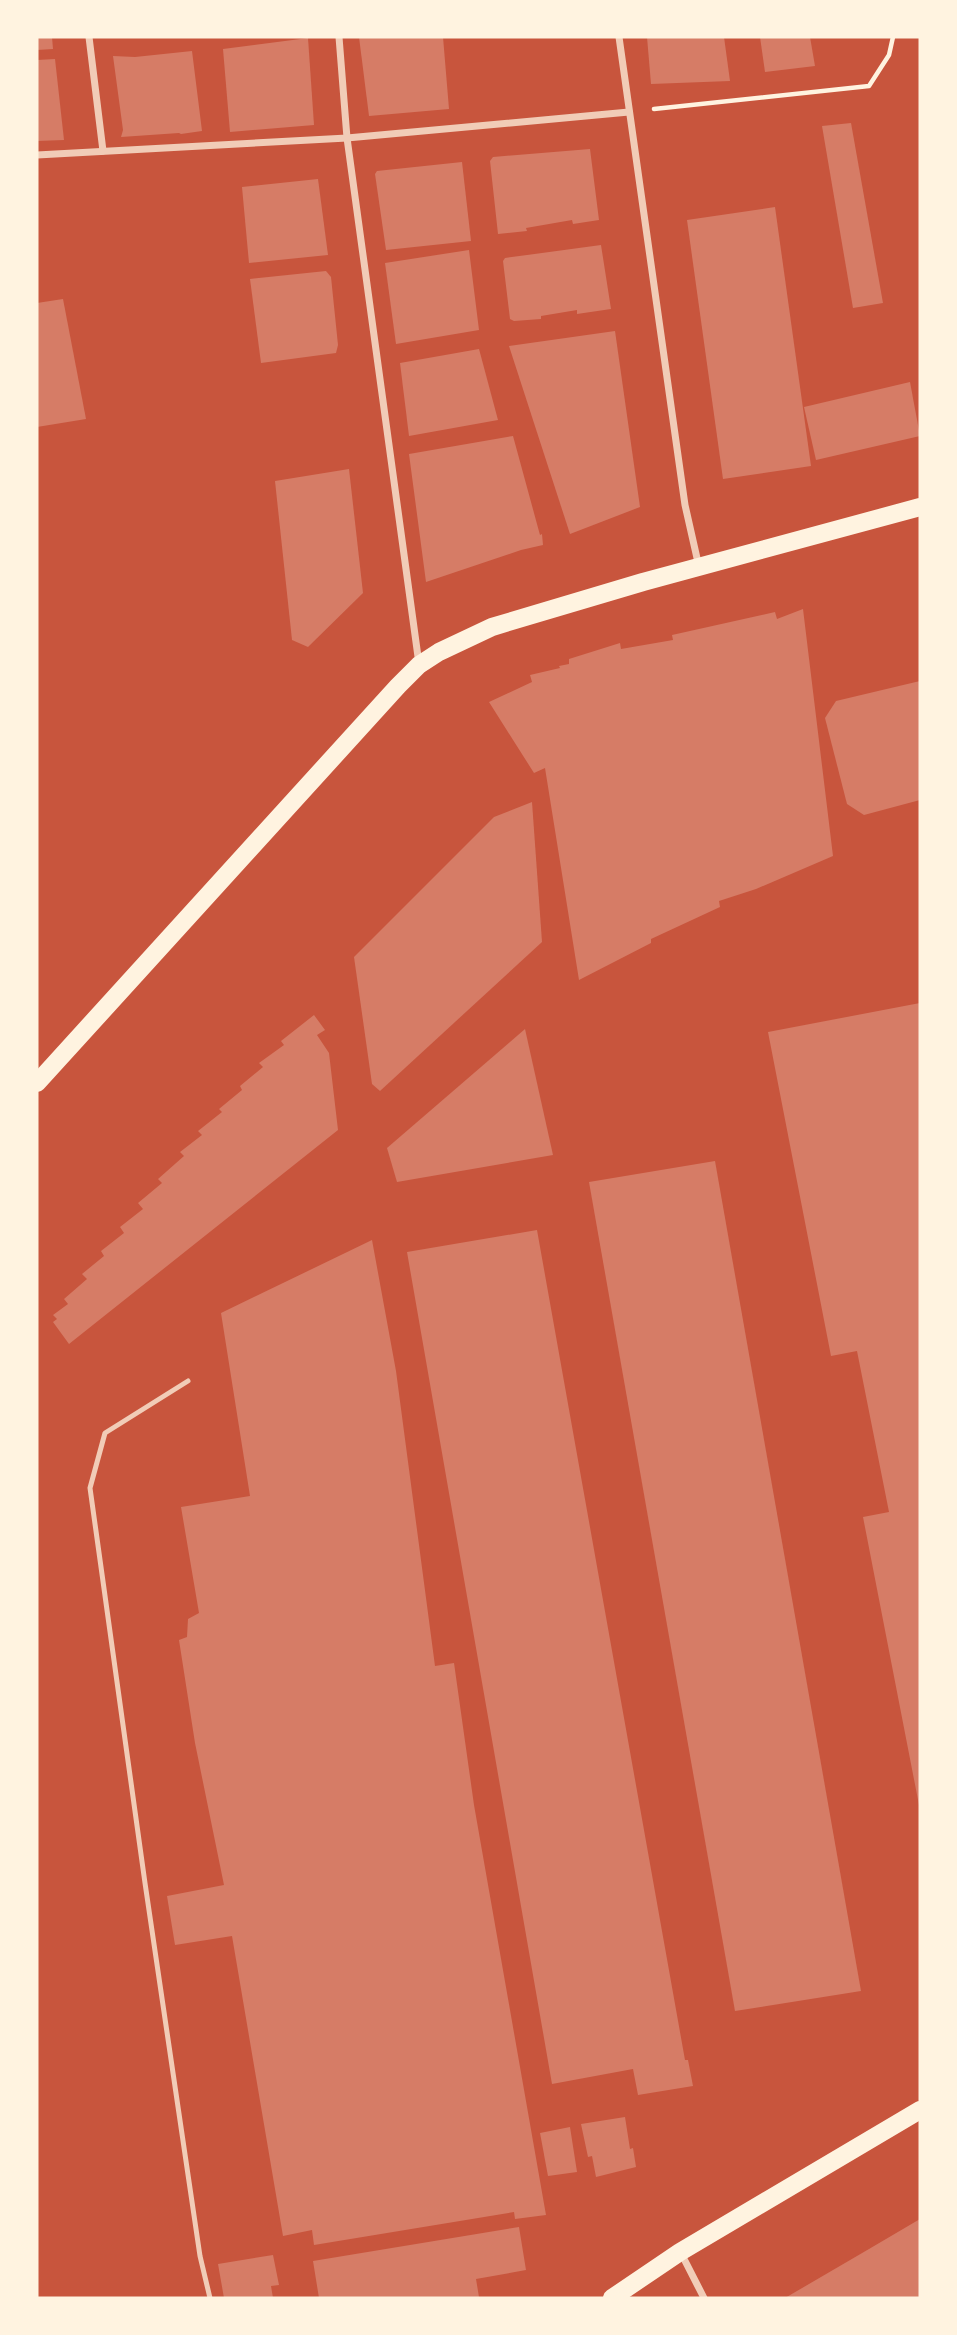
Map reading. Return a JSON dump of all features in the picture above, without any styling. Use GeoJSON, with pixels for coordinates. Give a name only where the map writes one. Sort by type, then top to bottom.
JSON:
{"type":"FeatureCollection","features":[{"type":"Feature","properties":{"kind":"main road"},"geometry":{"type":"LineString","coordinates":[[37,1083],[419,665],[439,652],[492,627],[643,582],[920,507]]}},
{"type":"Feature","properties":{"kind":"main road"},"geometry":{"type":"LineString","coordinates":[[612,2298],[680,2252],[920,2110]]}},
{"type":"Feature","properties":{"kind":"street"},"geometry":{"type":"LineString","coordinates":[[89,37],[103,151]]}},
{"type":"Feature","properties":{"kind":"street"},"geometry":{"type":"LineString","coordinates":[[339,37],[347,138],[419,665]]}},
{"type":"Feature","properties":{"kind":"street"},"geometry":{"type":"LineString","coordinates":[[619,37],[685,505],[700,568]]}},
{"type":"Feature","properties":{"kind":"street"},"geometry":{"type":"LineString","coordinates":[[37,155],[347,138],[629,112]]}},
{"type":"Feature","properties":{"kind":"street"},"geometry":{"type":"LineString","coordinates":[[680,2252],[704,2298]]}},
{"type":"Feature","properties":{"kind":"lane"},"geometry":{"type":"LineString","coordinates":[[188,1381],[105,1433],[90,1488],[200,2256],[210,2298]]}},
{"type":"Feature","properties":{"kind":"path"},"geometry":{"type":"LineString","coordinates":[[629,112],[869,86],[889,55],[893,37]]}},
{"type":"Feature","properties":{"kind":"building"},"geometry":{"type":"Polygon","coordinates":[[[37,37],[52,37],[53,49],[37,50],[37,37]]]}},
{"type":"Feature","properties":{"kind":"building"},"geometry":{"type":"Polygon","coordinates":[[[359,37],[443,37],[449,109],[369,116],[359,37]]]}},
{"type":"Feature","properties":{"kind":"building"},"geometry":{"type":"Polygon","coordinates":[[[647,37],[724,37],[730,81],[651,84],[647,37]]]}},
{"type":"Feature","properties":{"kind":"building"},"geometry":{"type":"Polygon","coordinates":[[[760,37],[810,37],[815,66],[765,72],[760,37]]]}},
{"type":"Feature","properties":{"kind":"building"},"geometry":{"type":"Polygon","coordinates":[[[308,38],[314,125],[230,132],[223,49],[308,38]]]}},
{"type":"Feature","properties":{"kind":"building"},"geometry":{"type":"Polygon","coordinates":[[[192,51],[202,131],[121,137],[123,130],[113,56],[135,57],[192,51]]]}},
{"type":"Feature","properties":{"kind":"building"},"geometry":{"type":"Polygon","coordinates":[[[55,59],[64,140],[37,141],[37,60],[55,59]]]}},
{"type":"Feature","properties":{"kind":"building"},"geometry":{"type":"Polygon","coordinates":[[[851,123],[883,303],[853,308],[822,126],[851,123]]]}},
{"type":"Feature","properties":{"kind":"building"},"geometry":{"type":"Polygon","coordinates":[[[590,149],[599,220],[573,224],[572,220],[526,228],[527,231],[498,234],[490,161],[493,157],[590,149]]]}},
{"type":"Feature","properties":{"kind":"building"},"geometry":{"type":"Polygon","coordinates":[[[462,162],[471,241],[386,250],[375,174],[377,171],[462,162]]]}},
{"type":"Feature","properties":{"kind":"building"},"geometry":{"type":"Polygon","coordinates":[[[318,179],[328,255],[249,263],[242,187],[318,179]]]}},
{"type":"Feature","properties":{"kind":"building"},"geometry":{"type":"Polygon","coordinates":[[[775,207],[811,466],[723,479],[687,220],[775,207]]]}},
{"type":"Feature","properties":{"kind":"building"},"geometry":{"type":"Polygon","coordinates":[[[601,245],[611,309],[577,314],[577,310],[541,316],[541,319],[510,319],[503,261],[505,258],[601,245]]]}},
{"type":"Feature","properties":{"kind":"building"},"geometry":{"type":"Polygon","coordinates":[[[469,250],[479,330],[396,344],[385,263],[469,250]]]}},
{"type":"Feature","properties":{"kind":"building"},"geometry":{"type":"Polygon","coordinates":[[[326,271],[331,277],[338,345],[336,353],[261,363],[250,279],[326,271]]]}},
{"type":"Feature","properties":{"kind":"building"},"geometry":{"type":"Polygon","coordinates":[[[63,299],[86,419],[37,427],[37,303],[63,299]]]}},
{"type":"Feature","properties":{"kind":"building"},"geometry":{"type":"Polygon","coordinates":[[[615,331],[640,507],[570,534],[509,346],[615,331]]]}},
{"type":"Feature","properties":{"kind":"building"},"geometry":{"type":"Polygon","coordinates":[[[479,349],[498,420],[409,436],[400,363],[479,349]]]}},
{"type":"Feature","properties":{"kind":"building"},"geometry":{"type":"Polygon","coordinates":[[[910,382],[920,436],[816,460],[804,407],[910,382]]]}},
{"type":"Feature","properties":{"kind":"building"},"geometry":{"type":"Polygon","coordinates":[[[513,436],[543,545],[426,582],[409,454],[513,436]]]}},
{"type":"Feature","properties":{"kind":"building"},"geometry":{"type":"Polygon","coordinates":[[[349,469],[363,593],[308,647],[292,640],[275,481],[349,469]]]}},
{"type":"Feature","properties":{"kind":"building"},"geometry":{"type":"Polygon","coordinates":[[[803,609],[833,856],[756,889],[719,901],[720,907],[651,939],[651,943],[579,980],[545,768],[534,773],[489,702],[532,682],[530,675],[560,668],[559,666],[569,664],[569,659],[620,643],[621,649],[673,640],[672,635],[775,612],[777,619],[803,609]]]}},
{"type":"Feature","properties":{"kind":"building"},"geometry":{"type":"Polygon","coordinates":[[[920,681],[920,800],[864,815],[847,804],[825,718],[836,701],[920,681]]]}},
{"type":"Feature","properties":{"kind":"building"},"geometry":{"type":"Polygon","coordinates":[[[532,802],[542,942],[380,1091],[372,1084],[354,957],[494,817],[532,802]]]}},
{"type":"Feature","properties":{"kind":"building"},"geometry":{"type":"Polygon","coordinates":[[[920,1003],[919,1805],[863,1517],[889,1512],[857,1351],[831,1356],[768,1032],[920,1003]]]}},
{"type":"Feature","properties":{"kind":"building"},"geometry":{"type":"Polygon","coordinates":[[[314,1015],[325,1030],[317,1035],[329,1053],[338,1130],[69,1344],[53,1322],[57,1319],[53,1315],[68,1304],[64,1299],[87,1279],[82,1274],[104,1256],[101,1251],[124,1233],[120,1227],[143,1209],[138,1203],[162,1183],[158,1179],[184,1156],[180,1152],[202,1135],[198,1131],[222,1112],[219,1109],[242,1090],[240,1086],[263,1067],[259,1063],[284,1045],[281,1041],[314,1015]]]}},
{"type":"Feature","properties":{"kind":"building"},"geometry":{"type":"Polygon","coordinates":[[[525,1029],[553,1155],[397,1182],[387,1148],[525,1029]]]}},
{"type":"Feature","properties":{"kind":"building"},"geometry":{"type":"Polygon","coordinates":[[[715,1161],[861,1991],[735,2011],[589,1182],[715,1161]]]}},
{"type":"Feature","properties":{"kind":"building"},"geometry":{"type":"Polygon","coordinates":[[[537,1230],[685,2060],[688,2060],[693,2086],[638,2095],[633,2069],[552,2084],[407,1252],[537,1230]]]}},
{"type":"Feature","properties":{"kind":"building"},"geometry":{"type":"Polygon","coordinates":[[[372,1240],[396,1371],[435,1666],[454,1663],[474,1805],[546,2215],[515,2219],[514,2212],[314,2245],[312,2230],[283,2236],[232,1936],[175,1945],[167,1896],[224,1885],[195,1743],[179,1640],[187,1637],[188,1619],[199,1613],[181,1507],[250,1496],[221,1313],[372,1240]]]}},
{"type":"Feature","properties":{"kind":"building"},"geometry":{"type":"Polygon","coordinates":[[[625,2117],[636,2167],[596,2177],[592,2156],[588,2157],[581,2124],[625,2117]]]}},
{"type":"Feature","properties":{"kind":"building"},"geometry":{"type":"Polygon","coordinates":[[[570,2127],[577,2172],[548,2176],[540,2133],[570,2127]]]}},
{"type":"Feature","properties":{"kind":"building"},"geometry":{"type":"Polygon","coordinates":[[[920,2219],[920,2298],[785,2298],[869,2249],[920,2219]]]}},
{"type":"Feature","properties":{"kind":"building"},"geometry":{"type":"Polygon","coordinates":[[[519,2227],[526,2270],[476,2279],[479,2297],[319,2298],[313,2261],[519,2227]]]}},
{"type":"Feature","properties":{"kind":"building"},"geometry":{"type":"Polygon","coordinates":[[[273,2255],[279,2285],[271,2286],[273,2298],[224,2298],[218,2264],[273,2255]]]}}]}
